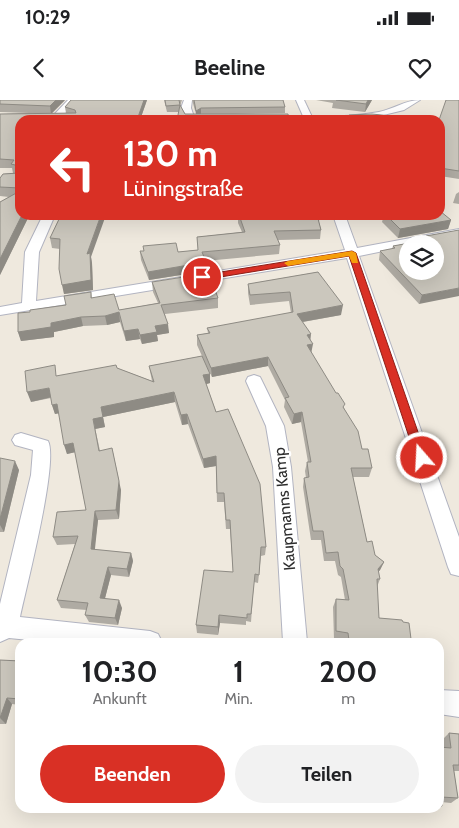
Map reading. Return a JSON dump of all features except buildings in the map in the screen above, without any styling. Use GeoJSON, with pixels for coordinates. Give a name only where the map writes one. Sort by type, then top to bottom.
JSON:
{"type":"FeatureCollection","features":[{"type":"Feature","properties":{"kind":"street"},"geometry":{"type":"LineString","coordinates":[[59,115],[73,100]]}},
{"type":"Feature","properties":{"kind":"street"},"geometry":{"type":"LineString","coordinates":[[188,100],[186,108],[188,115]]}},
{"type":"Feature","properties":{"kind":"street"},"geometry":{"type":"LineString","coordinates":[[300,100],[306,115]]}},
{"type":"Feature","properties":{"kind":"street"},"geometry":{"type":"LineString","coordinates":[[370,115],[402,109],[416,100]]}},
{"type":"Feature","properties":{"kind":"street"},"geometry":{"type":"LineString","coordinates":[[29,306],[32,252],[47,220]]}},
{"type":"Feature","properties":{"kind":"street"},"geometry":{"type":"LineString","coordinates":[[342,220],[459,567]]}},
{"type":"Feature","properties":{"kind":"street"},"geometry":{"type":"LineString","coordinates":[[0,311],[352,253],[459,233]]}},
{"type":"Feature","properties":{"kind":"street","name":"Kaupmanns Kamp"},"geometry":{"type":"LineString","coordinates":[[254,381],[275,426],[282,467],[295,638]]}},
{"type":"Feature","properties":{"kind":"street"},"geometry":{"type":"LineString","coordinates":[[21,440],[42,446],[41,475],[3,629],[105,638]]}},
{"type":"Feature","properties":{"kind":"street"},"geometry":{"type":"LineString","coordinates":[[444,702],[459,704]]}},
{"type":"Feature","properties":{"kind":"slow traffic"},"geometry":{"type":"LineString","coordinates":[[288,263],[352,253],[355,262]]}},
{"type":"Feature","properties":{"kind":"route"},"geometry":{"type":"LineString","coordinates":[[202,277],[352,253],[422,458]]}}]}
